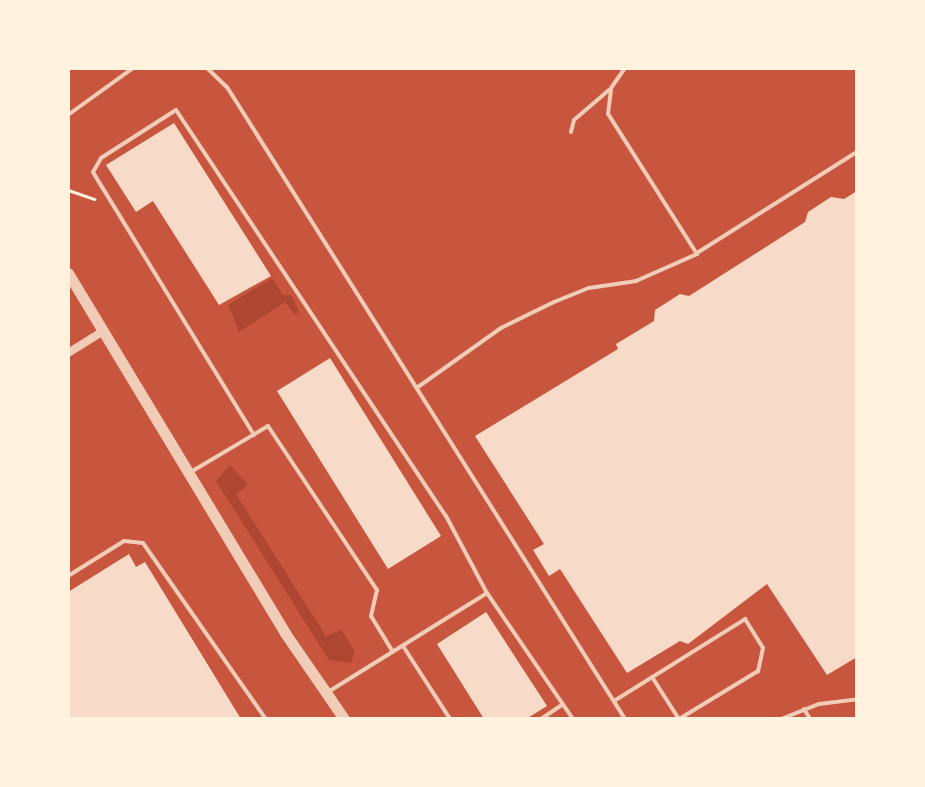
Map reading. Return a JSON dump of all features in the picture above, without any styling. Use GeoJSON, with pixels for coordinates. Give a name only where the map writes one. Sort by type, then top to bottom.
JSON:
{"type":"FeatureCollection","features":[{"type":"Feature","properties":{"kind":"street"},"geometry":{"type":"LineString","coordinates":[[68,273],[188,473],[344,719]]}},
{"type":"Feature","properties":{"kind":"street"},"geometry":{"type":"LineString","coordinates":[[68,353],[102,332]]}},
{"type":"Feature","properties":{"kind":"lane"},"geometry":{"type":"LineString","coordinates":[[68,115],[133,68]]}},
{"type":"Feature","properties":{"kind":"lane"},"geometry":{"type":"LineString","coordinates":[[207,68],[227,87],[396,363],[418,387],[625,719]]}},
{"type":"Feature","properties":{"kind":"lane"},"geometry":{"type":"LineString","coordinates":[[571,132],[574,120],[611,88],[625,68]]}},
{"type":"Feature","properties":{"kind":"lane"},"geometry":{"type":"LineString","coordinates":[[611,88],[608,114],[697,254]]}},
{"type":"Feature","properties":{"kind":"lane"},"geometry":{"type":"LineString","coordinates":[[254,435],[93,172],[101,158],[176,110],[446,516],[487,593],[573,719]]}},
{"type":"Feature","properties":{"kind":"lane"},"geometry":{"type":"LineString","coordinates":[[418,387],[501,328],[545,307],[580,291],[648,277],[697,254],[857,152]]}},
{"type":"Feature","properties":{"kind":"lane"},"geometry":{"type":"LineString","coordinates":[[188,473],[268,426],[377,590],[371,616],[393,652]]}},
{"type":"Feature","properties":{"kind":"lane"},"geometry":{"type":"LineString","coordinates":[[68,576],[124,541],[143,543],[266,719]]}},
{"type":"Feature","properties":{"kind":"lane"},"geometry":{"type":"LineString","coordinates":[[326,693],[487,593]]}},
{"type":"Feature","properties":{"kind":"lane"},"geometry":{"type":"LineString","coordinates":[[614,701],[652,677],[745,619],[763,648],[758,671],[679,719],[652,677]]}},
{"type":"Feature","properties":{"kind":"lane"},"geometry":{"type":"LineString","coordinates":[[403,646],[450,719]]}},
{"type":"Feature","properties":{"kind":"lane"},"geometry":{"type":"LineString","coordinates":[[781,719],[804,709],[857,699]]}},
{"type":"Feature","properties":{"kind":"lane"},"geometry":{"type":"LineString","coordinates":[[541,719],[562,705]]}},
{"type":"Feature","properties":{"kind":"lane"},"geometry":{"type":"LineString","coordinates":[[804,709],[810,719]]}},
{"type":"Feature","properties":{"kind":"shaded area"},"geometry":{"type":"Polygon","coordinates":[[[272,278],[283,295],[291,295],[299,312],[295,315],[285,302],[239,332],[228,305],[272,278]]]}},
{"type":"Feature","properties":{"kind":"shaded area"},"geometry":{"type":"Polygon","coordinates":[[[230,465],[248,485],[236,494],[326,636],[341,630],[355,651],[351,663],[329,660],[216,481],[230,465]]]}},
{"type":"Feature","properties":{"kind":"building"},"geometry":{"type":"Polygon","coordinates":[[[174,123],[271,276],[219,305],[153,201],[136,212],[106,165],[174,123]]]}},
{"type":"Feature","properties":{"kind":"building"},"geometry":{"type":"Polygon","coordinates":[[[857,191],[857,657],[827,675],[767,584],[688,644],[680,641],[627,673],[560,569],[549,576],[533,550],[544,544],[475,436],[618,349],[616,344],[654,321],[655,310],[680,294],[689,296],[805,222],[808,212],[831,197],[844,199],[857,191]]]}},
{"type":"Feature","properties":{"kind":"building"},"geometry":{"type":"Polygon","coordinates":[[[330,358],[441,536],[388,569],[277,391],[330,358]]]}},
{"type":"Feature","properties":{"kind":"building"},"geometry":{"type":"Polygon","coordinates":[[[129,554],[136,567],[145,562],[241,719],[68,719],[68,592],[129,554]]]}},
{"type":"Feature","properties":{"kind":"building"},"geometry":{"type":"Polygon","coordinates":[[[486,612],[547,706],[526,719],[484,719],[437,644],[486,612]]]}}]}
